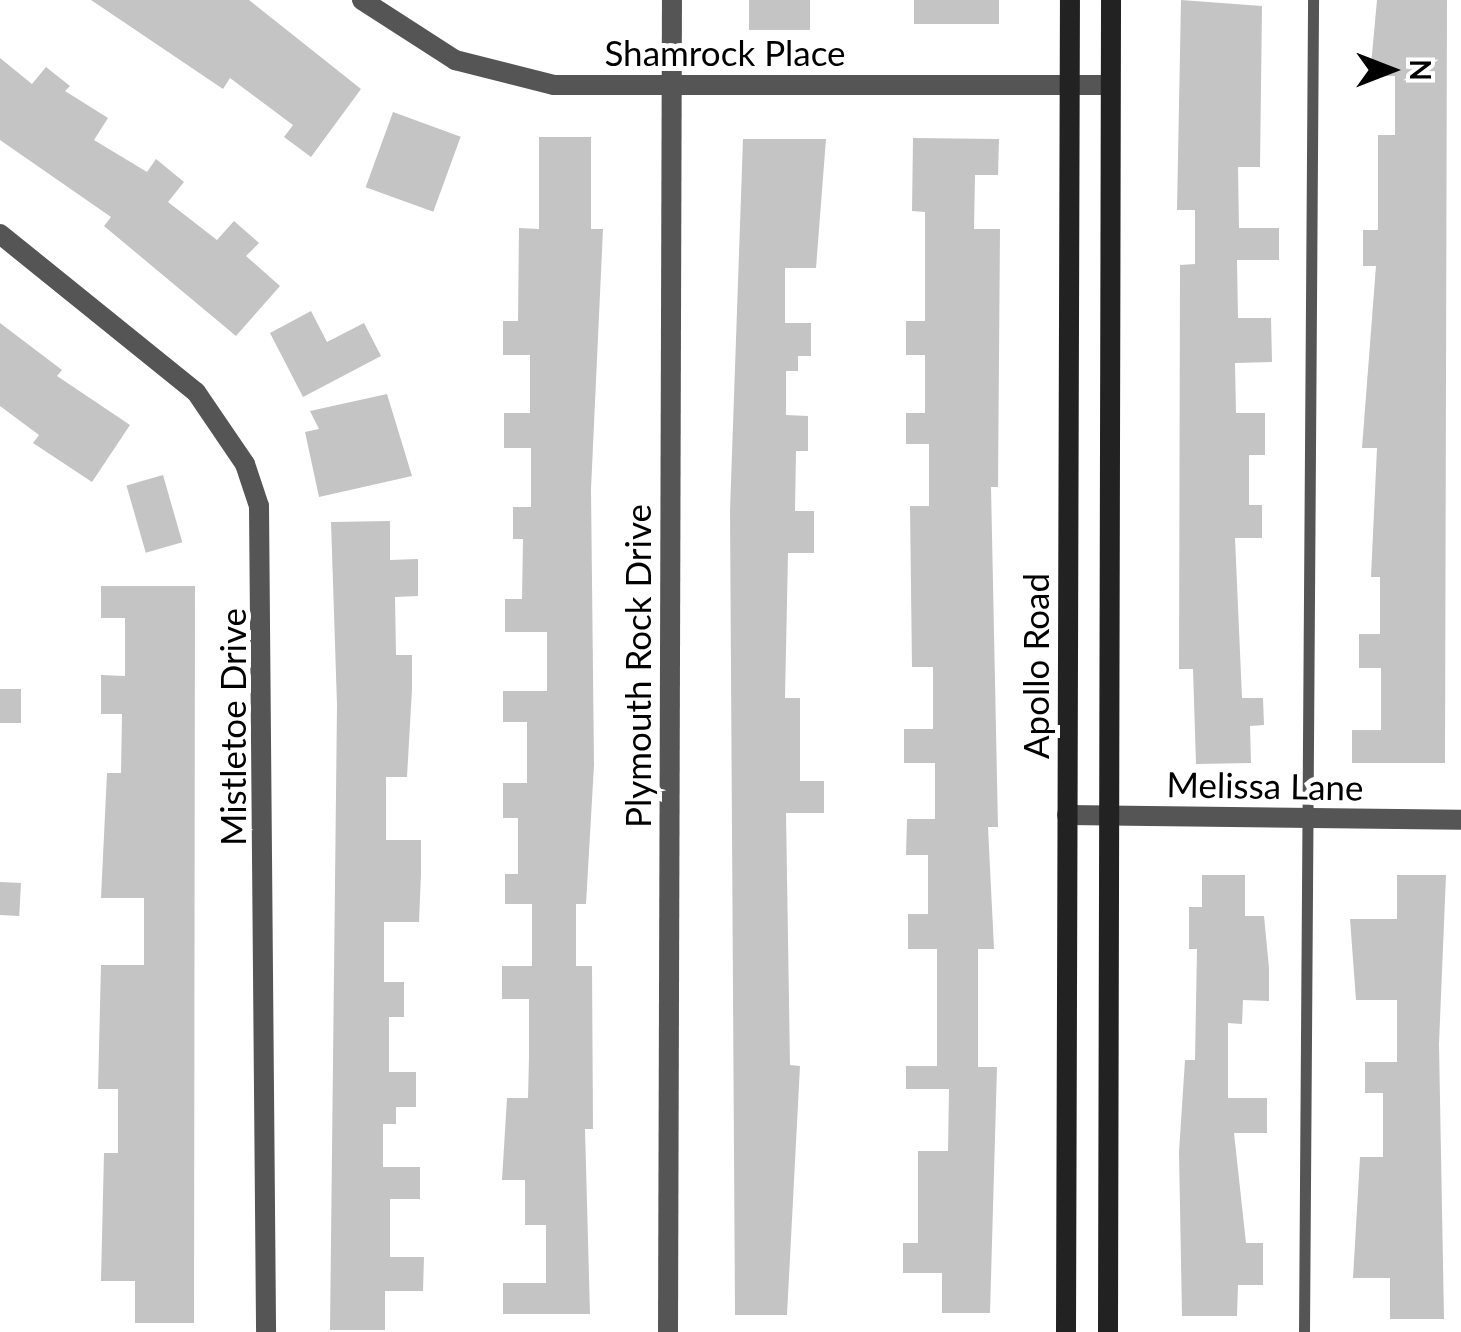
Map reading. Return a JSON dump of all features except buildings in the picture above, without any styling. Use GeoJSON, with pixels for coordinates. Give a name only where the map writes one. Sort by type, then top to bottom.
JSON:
{"type":"FeatureCollection","features":[{"type":"Feature","properties":{"kind":"street","name":"Shamrock Place"},"geometry":{"type":"LineString","coordinates":[[362,0],[404,34],[497,74],[554,84],[1110,85]]}},
{"type":"Feature","properties":{"kind":"street","name":"Plymouth Rock Drive"},"geometry":{"type":"LineString","coordinates":[[668,1332],[672,0]]}},
{"type":"Feature","properties":{"kind":"street","name":"Apollo Road"},"geometry":{"type":"LineString","coordinates":[[1066,1332],[1070,0]]}},
{"type":"Feature","properties":{"kind":"street","name":"Apollo Road"},"geometry":{"type":"LineString","coordinates":[[1108,1332],[1110,0]]}},
{"type":"Feature","properties":{"kind":"street","name":"Mistletoe Drive"},"geometry":{"type":"LineString","coordinates":[[0,234],[196,392],[245,464],[259,506],[266,1332]]}},
{"type":"Feature","properties":{"kind":"street","name":"Melissa Lane"},"geometry":{"type":"LineString","coordinates":[[1067,816],[1461,820]]}},
{"type":"Feature","properties":{"kind":"lane"},"geometry":{"type":"LineString","coordinates":[[1304,1332],[1313,0]]}}]}
